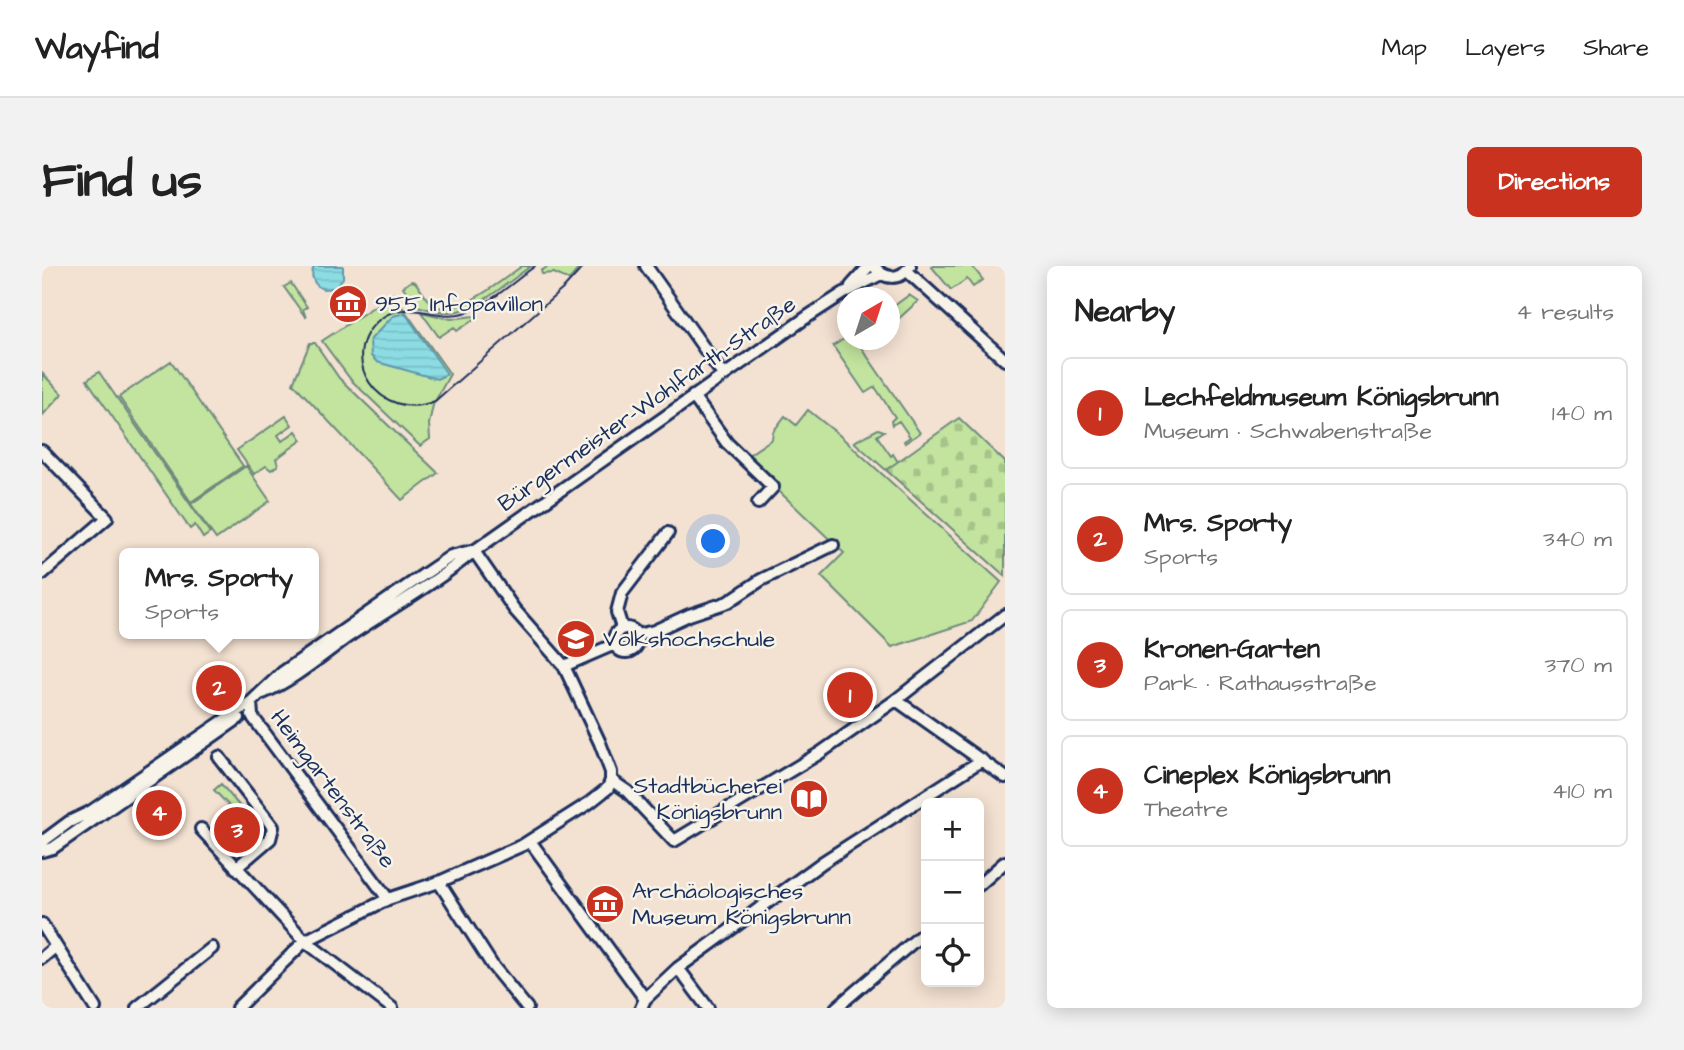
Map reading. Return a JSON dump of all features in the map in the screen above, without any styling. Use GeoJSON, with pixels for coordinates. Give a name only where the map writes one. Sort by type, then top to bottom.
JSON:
{"type":"FeatureCollection","features":[{"type":"Feature","properties":{"kind":"street"},"geometry":{"type":"LineString","coordinates":[[646,266],[723,375]]}},
{"type":"Feature","properties":{"kind":"street","name":"Bürgermeister-Wohlfarth-Straße"},"geometry":{"type":"LineString","coordinates":[[42,842],[263,693],[293,677],[439,571],[474,551],[875,269],[895,277],[908,269]]}},
{"type":"Feature","properties":{"kind":"street"},"geometry":{"type":"LineString","coordinates":[[908,269],[1005,360]]}},
{"type":"Feature","properties":{"kind":"street"},"geometry":{"type":"LineString","coordinates":[[693,396],[727,443],[774,487],[758,503]]}},
{"type":"Feature","properties":{"kind":"street"},"geometry":{"type":"LineString","coordinates":[[42,452],[107,519],[42,574]]}},
{"type":"Feature","properties":{"kind":"street"},"geometry":{"type":"LineString","coordinates":[[622,628],[617,611],[622,593],[668,533]]}},
{"type":"Feature","properties":{"kind":"street"},"geometry":{"type":"LineString","coordinates":[[637,635],[728,602],[761,580],[833,545]]}},
{"type":"Feature","properties":{"kind":"street"},"geometry":{"type":"LineString","coordinates":[[237,1008],[305,941],[388,899],[439,882],[530,841],[608,788],[611,772],[564,666],[514,609],[474,551]]}},
{"type":"Feature","properties":{"kind":"street"},"geometry":{"type":"LineString","coordinates":[[611,780],[627,791],[674,841],[783,777],[896,700],[1005,615]]}},
{"type":"Feature","properties":{"kind":"street"},"geometry":{"type":"LineString","coordinates":[[622,628],[633,630],[637,635],[636,646],[631,651],[623,651],[615,644],[614,637],[622,628]]}},
{"type":"Feature","properties":{"kind":"street"},"geometry":{"type":"LineString","coordinates":[[564,666],[615,644]]}},
{"type":"Feature","properties":{"kind":"street"},"geometry":{"type":"LineString","coordinates":[[896,700],[1005,778]]}},
{"type":"Feature","properties":{"kind":"street","name":"Bürgermeister-Wohlfarth-Straße"},"geometry":{"type":"LineString","coordinates":[[42,851],[53,848],[240,718],[251,702]]}},
{"type":"Feature","properties":{"kind":"street","name":"Heimgartenstraße"},"geometry":{"type":"LineString","coordinates":[[251,702],[252,716],[388,899]]}},
{"type":"Feature","properties":{"kind":"street"},"geometry":{"type":"LineString","coordinates":[[219,757],[273,827],[273,836],[236,868]]}},
{"type":"Feature","properties":{"kind":"street"},"geometry":{"type":"LineString","coordinates":[[530,841],[643,1004],[678,968],[823,862],[982,760]]}},
{"type":"Feature","properties":{"kind":"street"},"geometry":{"type":"LineString","coordinates":[[58,829],[59,836],[65,839]]}},
{"type":"Feature","properties":{"kind":"street"},"geometry":{"type":"LineString","coordinates":[[201,829],[305,941],[392,1008]]}},
{"type":"Feature","properties":{"kind":"street"},"geometry":{"type":"LineString","coordinates":[[984,881],[1005,862]]}},
{"type":"Feature","properties":{"kind":"street"},"geometry":{"type":"LineString","coordinates":[[439,882],[492,965],[527,1008]]}},
{"type":"Feature","properties":{"kind":"street"},"geometry":{"type":"LineString","coordinates":[[42,924],[95,1008]]}},
{"type":"Feature","properties":{"kind":"street"},"geometry":{"type":"LineString","coordinates":[[836,1008],[921,935]]}},
{"type":"Feature","properties":{"kind":"street"},"geometry":{"type":"LineString","coordinates":[[42,958],[55,947]]}},
{"type":"Feature","properties":{"kind":"street"},"geometry":{"type":"LineString","coordinates":[[137,1008],[212,948]]}},
{"type":"Feature","properties":{"kind":"street"},"geometry":{"type":"LineString","coordinates":[[678,968],[708,1008]]}},
{"type":"Feature","properties":{"kind":"green space"},"geometry":{"type":"Polygon","coordinates":[[[522,266],[531,266],[481,301],[460,311],[450,312],[417,306],[403,287],[411,281],[415,282],[432,304],[442,308],[453,307],[478,296],[522,266]]]}},
{"type":"Feature","properties":{"kind":"green space"},"geometry":{"type":"Polygon","coordinates":[[[549,266],[581,266],[569,280],[554,273],[542,274],[541,271],[549,266]]]}},
{"type":"Feature","properties":{"kind":"green space"},"geometry":{"type":"Polygon","coordinates":[[[931,266],[972,266],[983,280],[973,287],[967,279],[951,290],[931,266]]]}},
{"type":"Feature","properties":{"kind":"green space"},"geometry":{"type":"Polygon","coordinates":[[[291,283],[307,307],[303,309],[306,318],[284,287],[291,283]]]}},
{"type":"Feature","properties":{"kind":"green space"},"geometry":{"type":"Polygon","coordinates":[[[393,294],[450,374],[433,405],[429,424],[430,439],[420,446],[351,380],[322,341],[393,294]]]}},
{"type":"Feature","properties":{"kind":"green space"},"geometry":{"type":"Polygon","coordinates":[[[909,295],[918,301],[900,318],[900,302],[909,295]]]}},
{"type":"Feature","properties":{"kind":"green space"},"geometry":{"type":"Polygon","coordinates":[[[421,312],[451,319],[476,318],[457,331],[454,327],[439,337],[421,312]]]}},
{"type":"Feature","properties":{"kind":"green space"},"geometry":{"type":"Polygon","coordinates":[[[310,343],[315,343],[339,378],[438,473],[402,500],[293,383],[310,343]]]}},
{"type":"Feature","properties":{"kind":"green space"},"geometry":{"type":"Polygon","coordinates":[[[837,343],[837,350],[863,350],[920,433],[905,443],[910,437],[899,421],[892,425],[891,421],[895,417],[875,387],[865,393],[833,346],[837,343]]]}},
{"type":"Feature","properties":{"kind":"green space"},"geometry":{"type":"Polygon","coordinates":[[[171,361],[243,466],[191,502],[119,397],[171,361]]]}},
{"type":"Feature","properties":{"kind":"green space"},"geometry":{"type":"Polygon","coordinates":[[[99,372],[210,533],[203,538],[195,525],[190,529],[87,380],[99,372]]]}},
{"type":"Feature","properties":{"kind":"green space"},"geometry":{"type":"Polygon","coordinates":[[[42,373],[62,394],[42,416],[42,373]]]}},
{"type":"Feature","properties":{"kind":"green space"},"geometry":{"type":"Polygon","coordinates":[[[808,410],[1001,582],[972,621],[892,647],[821,576],[844,553],[744,458],[772,439],[773,432],[785,416],[796,425],[808,410]]]}},
{"type":"Feature","properties":{"kind":"green space"},"geometry":{"type":"Polygon","coordinates":[[[286,416],[292,425],[278,435],[282,441],[296,431],[302,440],[276,459],[278,465],[271,470],[266,466],[254,474],[237,450],[286,416]]]}},
{"type":"Feature","properties":{"kind":"green space"},"geometry":{"type":"Polygon","coordinates":[[[959,418],[1005,462],[1005,576],[886,470],[959,418]]]}},
{"type":"Feature","properties":{"kind":"green space"},"geometry":{"type":"Polygon","coordinates":[[[878,429],[884,431],[877,436],[898,462],[886,470],[854,442],[878,429]]]}},
{"type":"Feature","properties":{"kind":"green space"},"geometry":{"type":"Polygon","coordinates":[[[246,466],[270,501],[216,539],[191,504],[246,466]]]}},
{"type":"Feature","properties":{"kind":"green space"},"geometry":{"type":"Polygon","coordinates":[[[221,784],[263,834],[268,826],[268,833],[259,844],[254,837],[257,834],[237,810],[216,827],[232,809],[214,790],[221,784]]]}},
{"type":"Feature","properties":{"kind":"green space"},"geometry":{"type":"Polygon","coordinates":[[[237,810],[258,834],[237,851],[216,827],[237,810]]]}},
{"type":"Feature","properties":{"kind":"water"},"geometry":{"type":"Polygon","coordinates":[[[314,266],[343,266],[343,278],[335,288],[323,289],[313,280],[314,266]]]}},
{"type":"Feature","properties":{"kind":"water"},"geometry":{"type":"Polygon","coordinates":[[[405,313],[447,374],[437,379],[377,362],[371,356],[370,340],[393,316],[405,313]]]}},
{"type":"Feature","properties":{"kind":"tram line"},"geometry":{"type":"LineString","coordinates":[[535,266],[473,310],[453,315],[400,310],[380,319],[367,334],[361,351],[363,368],[370,383],[381,395],[397,403],[415,406],[435,401],[565,287],[584,266]]}},
{"type":"Feature","properties":{"kind":"place","name":"955 Infopavillon"},"geometry":{"type":"Point","coordinates":[348,304]}},
{"type":"Feature","properties":{"kind":"place","name":"Volkshochschule"},"geometry":{"type":"Point","coordinates":[576,639]}},
{"type":"Feature","properties":{"kind":"place","name":"Mrs. Sporty"},"geometry":{"type":"Point","coordinates":[219,688]}},
{"type":"Feature","properties":{"kind":"place","name":"Lechfeldmuseum Königsbrunn"},"geometry":{"type":"Point","coordinates":[850,695]}},
{"type":"Feature","properties":{"kind":"place","name":"Stadtbücherei Königsbrunn"},"geometry":{"type":"Point","coordinates":[809,799]}},
{"type":"Feature","properties":{"kind":"place","name":"Cineplex Königsbrunn"},"geometry":{"type":"Point","coordinates":[159,813]}},
{"type":"Feature","properties":{"kind":"place","name":"Kronen-Garten"},"geometry":{"type":"Point","coordinates":[237,830]}},
{"type":"Feature","properties":{"kind":"place","name":"Archäologisches Museum Königsbrunn"},"geometry":{"type":"Point","coordinates":[605,904]}}]}
